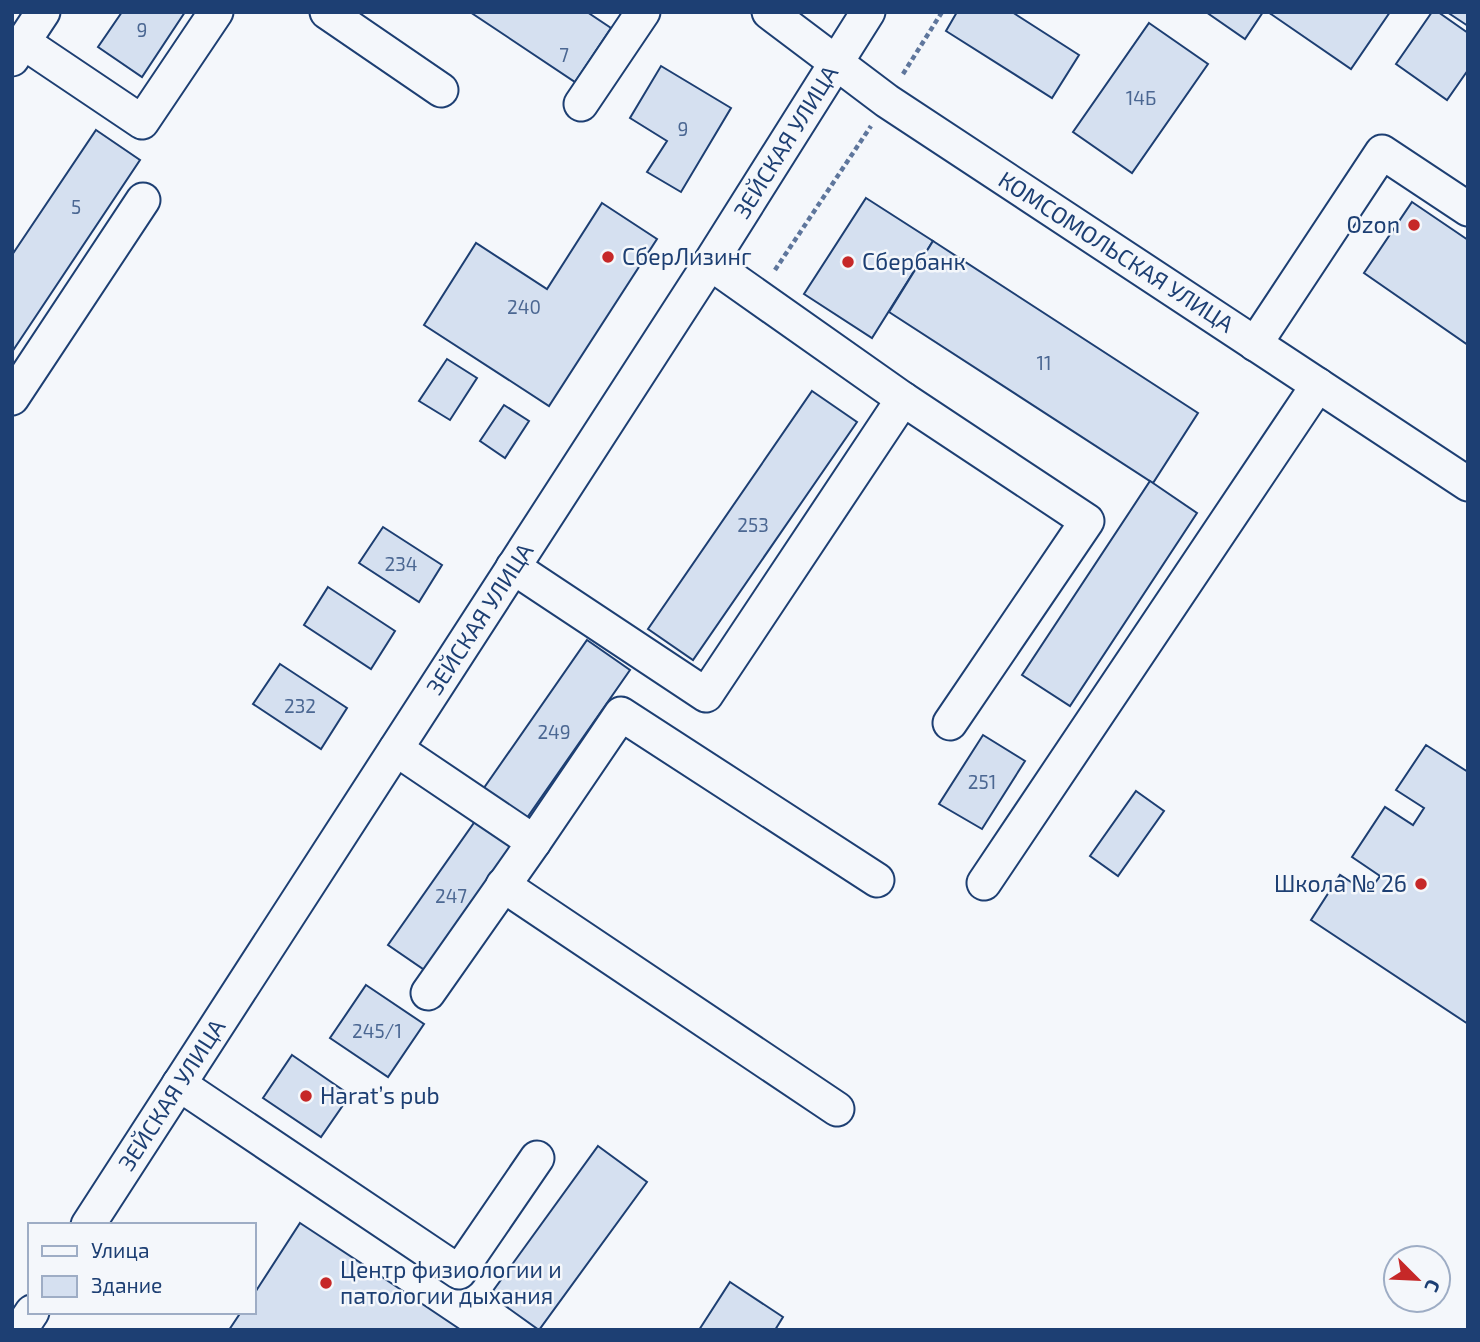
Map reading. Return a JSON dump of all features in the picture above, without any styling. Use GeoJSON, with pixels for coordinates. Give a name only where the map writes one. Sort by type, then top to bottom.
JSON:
{"type":"FeatureCollection","features":[{"type":"Feature","properties":{"kind":"street"},"geometry":{"type":"LineString","coordinates":[[43,12],[18,51],[142,122],[216,12]]}},
{"type":"Feature","properties":{"kind":"street"},"geometry":{"type":"LineString","coordinates":[[327,12],[441,90]]}},
{"type":"Feature","properties":{"kind":"street"},"geometry":{"type":"LineString","coordinates":[[581,104],[643,12]]}},
{"type":"Feature","properties":{"kind":"street","name":"КОМСОМОЛЬСКАЯ УЛИЦА"},"geometry":{"type":"LineString","coordinates":[[769,12],[887,101],[1468,484]]}},
{"type":"Feature","properties":{"kind":"street","name":"ЗЕЙСКАЯ УЛИЦА"},"geometry":{"type":"LineString","coordinates":[[89,1223],[710,263],[868,12]]}},
{"type":"Feature","properties":{"kind":"street"},"geometry":{"type":"LineString","coordinates":[[1255,344],[1382,152],[1468,209]]}},
{"type":"Feature","properties":{"kind":"street"},"geometry":{"type":"LineString","coordinates":[[12,398],[143,200]]}},
{"type":"Feature","properties":{"kind":"street"},"geometry":{"type":"LineString","coordinates":[[710,263],[903,399],[1087,521],[950,723]]}},
{"type":"Feature","properties":{"kind":"street"},"geometry":{"type":"LineString","coordinates":[[984,883],[1318,385]]}},
{"type":"Feature","properties":{"kind":"street"},"geometry":{"type":"LineString","coordinates":[[513,567],[706,695],[903,399]]}},
{"type":"Feature","properties":{"kind":"street"},"geometry":{"type":"LineString","coordinates":[[428,993],[621,714],[877,880]]}},
{"type":"Feature","properties":{"kind":"street"},"geometry":{"type":"LineString","coordinates":[[396,749],[534,842]]}},
{"type":"Feature","properties":{"kind":"street"},"geometry":{"type":"LineString","coordinates":[[503,885],[837,1109]]}},
{"type":"Feature","properties":{"kind":"street"},"geometry":{"type":"LineString","coordinates":[[179,1084],[459,1272],[537,1158]]}},
{"type":"Feature","properties":{"kind":"street"},"geometry":{"type":"LineString","coordinates":[[20,1330],[31,1314]]}},
{"type":"Feature","properties":{"kind":"path"},"geometry":{"type":"LineString","coordinates":[[757,297],[887,101],[942,12]]}},
{"type":"Feature","properties":{"kind":"building"},"geometry":{"type":"Polygon","coordinates":[[[122,12],[185,12],[142,77],[98,47],[122,12]]]}},
{"type":"Feature","properties":{"kind":"building"},"geometry":{"type":"Polygon","coordinates":[[[470,12],[587,12],[611,28],[575,82],[470,12]]]}},
{"type":"Feature","properties":{"kind":"building"},"geometry":{"type":"Polygon","coordinates":[[[957,12],[1012,12],[1079,55],[1052,98],[946,31],[957,12]]]}},
{"type":"Feature","properties":{"kind":"building"},"geometry":{"type":"Polygon","coordinates":[[[1206,12],[1263,12],[1245,39],[1206,12]]]}},
{"type":"Feature","properties":{"kind":"building"},"geometry":{"type":"Polygon","coordinates":[[[1268,12],[1390,12],[1351,69],[1268,12]]]}},
{"type":"Feature","properties":{"kind":"building"},"geometry":{"type":"Polygon","coordinates":[[[1432,12],[1438,12],[1468,33],[1468,70],[1447,100],[1396,64],[1432,12]]]}},
{"type":"Feature","properties":{"kind":"building"},"geometry":{"type":"Polygon","coordinates":[[[1447,12],[1468,12],[1468,26],[1447,12]]]}},
{"type":"Feature","properties":{"kind":"building"},"geometry":{"type":"Polygon","coordinates":[[[1149,23],[1208,64],[1132,173],[1073,132],[1149,23]]]}},
{"type":"Feature","properties":{"kind":"building"},"geometry":{"type":"Polygon","coordinates":[[[661,66],[731,108],[681,192],[647,172],[667,141],[630,118],[661,66]]]}},
{"type":"Feature","properties":{"kind":"building"},"geometry":{"type":"Polygon","coordinates":[[[96,130],[140,160],[12,352],[12,255],[96,130]]]}},
{"type":"Feature","properties":{"kind":"building"},"geometry":{"type":"Polygon","coordinates":[[[866,198],[933,241],[872,338],[804,294],[866,198]]]}},
{"type":"Feature","properties":{"kind":"building"},"geometry":{"type":"Polygon","coordinates":[[[1412,202],[1468,240],[1468,345],[1364,273],[1412,202]]]}},
{"type":"Feature","properties":{"kind":"building"},"geometry":{"type":"Polygon","coordinates":[[[602,203],[657,239],[549,406],[424,325],[476,243],[547,289],[602,203]]]}},
{"type":"Feature","properties":{"kind":"building"},"geometry":{"type":"Polygon","coordinates":[[[933,241],[1198,413],[1153,483],[889,312],[933,241]]]}},
{"type":"Feature","properties":{"kind":"building"},"geometry":{"type":"Polygon","coordinates":[[[447,359],[477,378],[450,420],[419,401],[447,359]]]}},
{"type":"Feature","properties":{"kind":"building"},"geometry":{"type":"Polygon","coordinates":[[[812,391],[857,422],[693,660],[648,629],[812,391]]]}},
{"type":"Feature","properties":{"kind":"building"},"geometry":{"type":"Polygon","coordinates":[[[504,405],[529,421],[505,458],[480,441],[504,405]]]}},
{"type":"Feature","properties":{"kind":"building"},"geometry":{"type":"Polygon","coordinates":[[[1150,481],[1197,513],[1070,706],[1022,675],[1150,481]]]}},
{"type":"Feature","properties":{"kind":"building"},"geometry":{"type":"Polygon","coordinates":[[[383,527],[442,565],[419,602],[359,563],[383,527]]]}},
{"type":"Feature","properties":{"kind":"building"},"geometry":{"type":"Polygon","coordinates":[[[328,587],[395,631],[371,669],[304,625],[328,587]]]}},
{"type":"Feature","properties":{"kind":"building"},"geometry":{"type":"Polygon","coordinates":[[[587,640],[630,670],[522,825],[479,795],[587,640]]]}},
{"type":"Feature","properties":{"kind":"building"},"geometry":{"type":"Polygon","coordinates":[[[280,664],[347,708],[321,749],[253,704],[280,664]]]}},
{"type":"Feature","properties":{"kind":"building"},"geometry":{"type":"Polygon","coordinates":[[[983,735],[1025,761],[982,829],[939,804],[983,735]]]}},
{"type":"Feature","properties":{"kind":"building","name":"Школа № 26"},"geometry":{"type":"Polygon","coordinates":[[[1426,745],[1468,772],[1468,1024],[1311,920],[1340,875],[1368,893],[1380,876],[1352,857],[1385,807],[1413,825],[1424,808],[1396,790],[1426,745]]]}},
{"type":"Feature","properties":{"kind":"building"},"geometry":{"type":"Polygon","coordinates":[[[1136,791],[1164,811],[1118,876],[1090,856],[1136,791]]]}},
{"type":"Feature","properties":{"kind":"building"},"geometry":{"type":"Polygon","coordinates":[[[476,820],[514,847],[426,971],[388,945],[476,820]]]}},
{"type":"Feature","properties":{"kind":"building"},"geometry":{"type":"Polygon","coordinates":[[[366,985],[424,1024],[388,1077],[330,1038],[366,985]]]}},
{"type":"Feature","properties":{"kind":"building","name":"Harat’s pub"},"geometry":{"type":"Polygon","coordinates":[[[292,1055],[350,1095],[321,1137],[263,1098],[292,1055]]]}},
{"type":"Feature","properties":{"kind":"building"},"geometry":{"type":"Polygon","coordinates":[[[598,1146],[647,1182],[539,1330],[490,1295],[598,1146]]]}},
{"type":"Feature","properties":{"kind":"building","name":"Центр физиологии и патологии дыхания"},"geometry":{"type":"Polygon","coordinates":[[[300,1223],[461,1330],[229,1330],[240,1314],[256,1314],[256,1291],[300,1223]]]}},
{"type":"Feature","properties":{"kind":"building"},"geometry":{"type":"Polygon","coordinates":[[[730,1282],[783,1317],[775,1330],[699,1330],[730,1282]]]}},
{"type":"Feature","properties":{"kind":"place","name":"Ozon"},"geometry":{"type":"Point","coordinates":[1414,225]}},
{"type":"Feature","properties":{"kind":"place","name":"СберЛизинг"},"geometry":{"type":"Point","coordinates":[608,257]}},
{"type":"Feature","properties":{"kind":"place","name":"Сбербанк"},"geometry":{"type":"Point","coordinates":[848,262]}},
{"type":"Feature","properties":{"kind":"place","name":"Школа № 26"},"geometry":{"type":"Point","coordinates":[1421,884]}},
{"type":"Feature","properties":{"kind":"place","name":"Harat’s pub"},"geometry":{"type":"Point","coordinates":[306,1096]}},
{"type":"Feature","properties":{"kind":"place","name":"Центр физиологии и патологии дыхания"},"geometry":{"type":"Point","coordinates":[326,1283]}}]}
